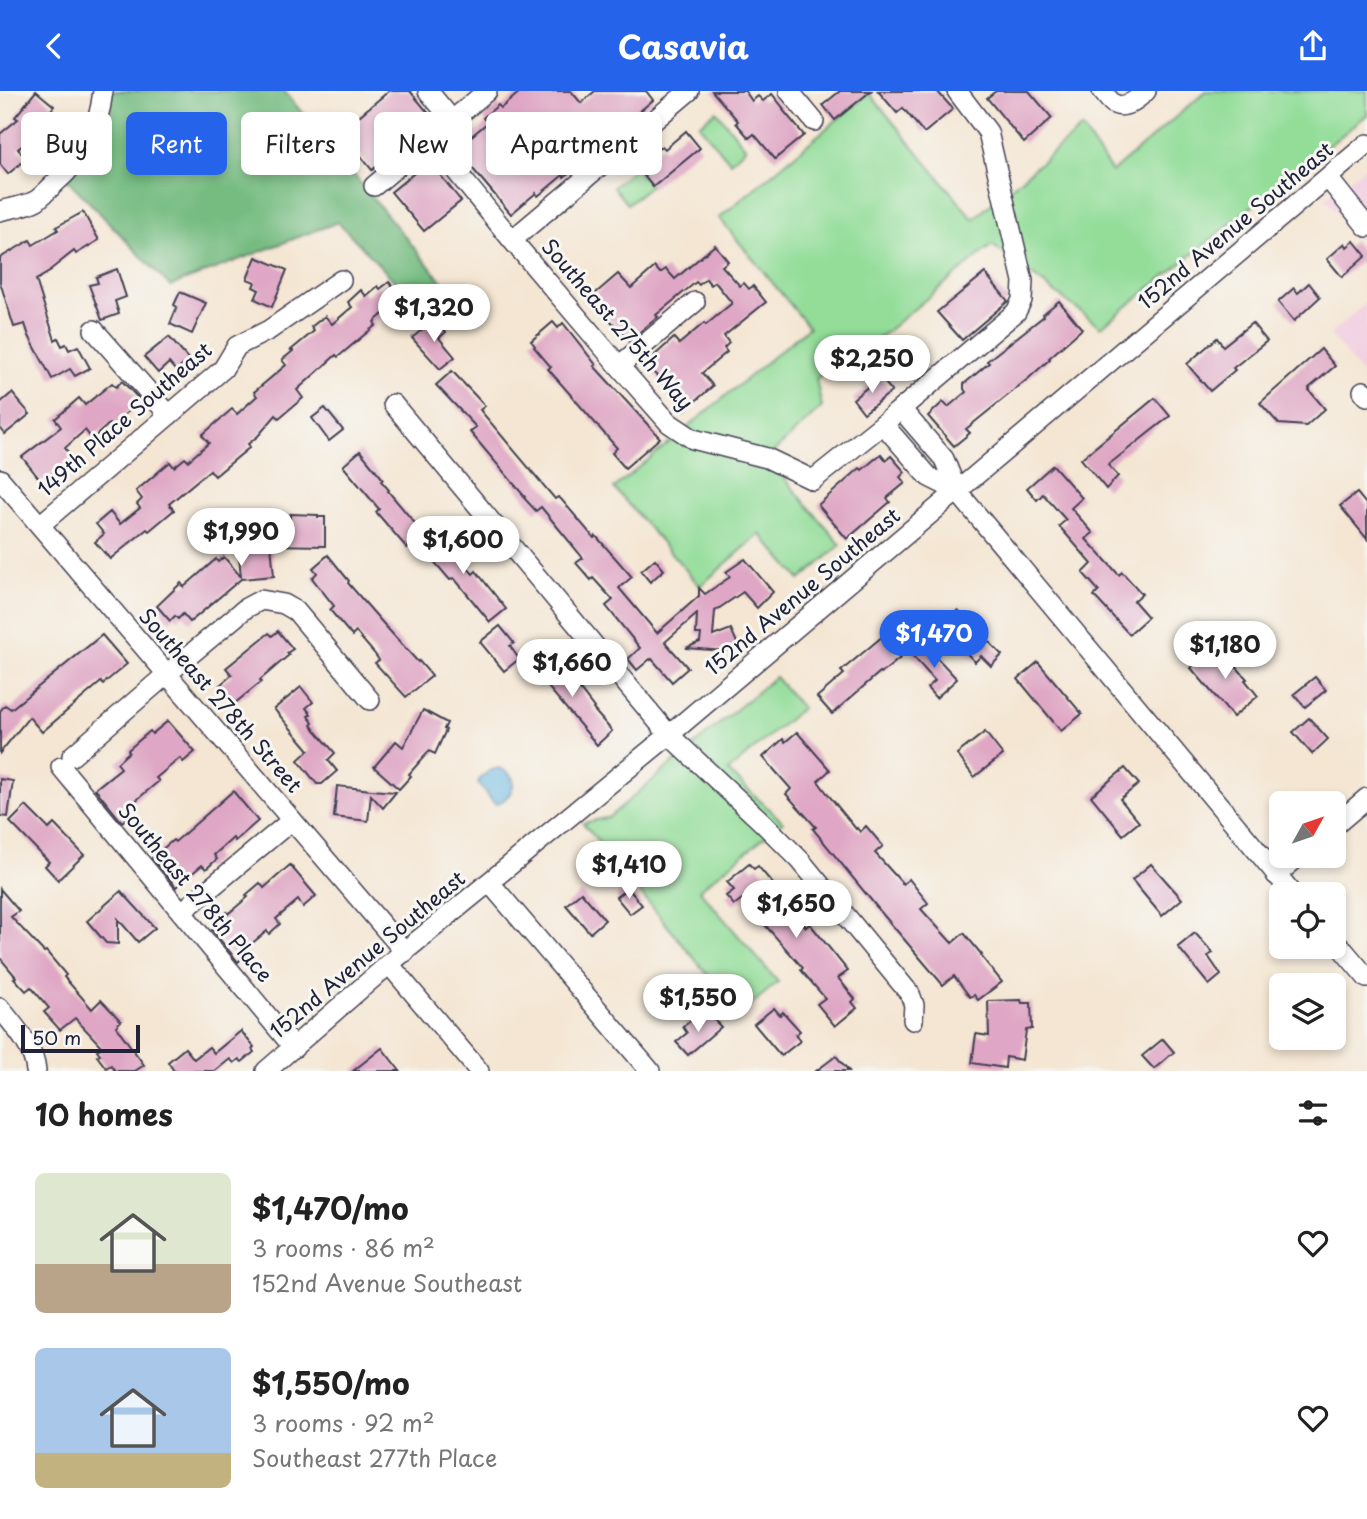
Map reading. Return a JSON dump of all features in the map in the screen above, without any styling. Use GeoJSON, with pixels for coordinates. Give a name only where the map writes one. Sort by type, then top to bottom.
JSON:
{"type":"FeatureCollection","features":[{"type":"Feature","properties":{"kind":"street"},"geometry":{"type":"LineString","coordinates":[[0,211],[36,200],[73,166],[93,134],[100,114],[103,91]]}},
{"type":"Feature","properties":{"kind":"street"},"geometry":{"type":"LineString","coordinates":[[428,91],[445,112]]}},
{"type":"Feature","properties":{"kind":"street"},"geometry":{"type":"LineString","coordinates":[[461,112],[486,91]]}},
{"type":"Feature","properties":{"kind":"street"},"geometry":{"type":"LineString","coordinates":[[512,240],[689,91]]}},
{"type":"Feature","properties":{"kind":"street"},"geometry":{"type":"LineString","coordinates":[[789,91],[814,121]]}},
{"type":"Feature","properties":{"kind":"street"},"geometry":{"type":"LineString","coordinates":[[957,91],[988,132],[1023,281],[1022,300],[1016,312],[883,424],[929,477],[957,491]]}},
{"type":"Feature","properties":{"kind":"street"},"geometry":{"type":"LineString","coordinates":[[1102,91],[1113,104],[1120,106],[1137,99],[1146,91]]}},
{"type":"Feature","properties":{"kind":"street","name":"152nd Avenue Southeast"},"geometry":{"type":"LineString","coordinates":[[266,1071],[397,958],[669,735],[1367,144]]}},
{"type":"Feature","properties":{"kind":"street"},"geometry":{"type":"LineString","coordinates":[[374,185],[386,175]]}},
{"type":"Feature","properties":{"kind":"street","name":"Southeast 275th Way"},"geometry":{"type":"LineString","coordinates":[[459,175],[618,366],[659,413],[679,431],[693,439],[767,458],[813,479],[883,424]]}},
{"type":"Feature","properties":{"kind":"street"},"geometry":{"type":"LineString","coordinates":[[1328,178],[1367,227]]}},
{"type":"Feature","properties":{"kind":"street","name":"149th Place Southeast"},"geometry":{"type":"LineString","coordinates":[[40,526],[223,369],[237,346],[269,330],[341,280]]}},
{"type":"Feature","properties":{"kind":"street"},"geometry":{"type":"LineString","coordinates":[[618,366],[695,302]]}},
{"type":"Feature","properties":{"kind":"street"},"geometry":{"type":"LineString","coordinates":[[94,330],[169,415]]}},
{"type":"Feature","properties":{"kind":"street"},"geometry":{"type":"LineString","coordinates":[[393,404],[669,735],[800,860],[910,994],[914,1005],[913,1020]]}},
{"type":"Feature","properties":{"kind":"street"},"geometry":{"type":"LineString","coordinates":[[901,409],[944,459],[957,491],[1282,882]]}},
{"type":"Feature","properties":{"kind":"street","name":"Southeast 278th Street"},"geometry":{"type":"LineString","coordinates":[[0,479],[292,820],[479,1071]]}},
{"type":"Feature","properties":{"kind":"street"},"geometry":{"type":"LineString","coordinates":[[167,674],[246,608],[261,600],[273,601],[296,611],[370,700]]}},
{"type":"Feature","properties":{"kind":"street","name":"Southeast 278th Place"},"geometry":{"type":"LineString","coordinates":[[167,674],[66,761],[294,1048]]}},
{"type":"Feature","properties":{"kind":"street"},"geometry":{"type":"LineString","coordinates":[[1346,816],[1367,798]]}},
{"type":"Feature","properties":{"kind":"street"},"geometry":{"type":"LineString","coordinates":[[190,905],[292,820]]}},
{"type":"Feature","properties":{"kind":"street"},"geometry":{"type":"LineString","coordinates":[[1276,875],[1284,868]]}},
{"type":"Feature","properties":{"kind":"street"},"geometry":{"type":"LineString","coordinates":[[490,883],[650,1071]]}},
{"type":"Feature","properties":{"kind":"street"},"geometry":{"type":"LineString","coordinates":[[1346,953],[1367,978]]}},
{"type":"Feature","properties":{"kind":"street"},"geometry":{"type":"LineString","coordinates":[[0,1009],[22,1035],[35,1062],[36,1071]]}},
{"type":"Feature","properties":{"kind":"shaded area"},"geometry":{"type":"Polygon","coordinates":[[[1367,166],[1367,248],[1325,198],[1367,166]]]}},
{"type":"Feature","properties":{"kind":"shaded area"},"geometry":{"type":"Polygon","coordinates":[[[1367,302],[1367,381],[1330,334],[1367,302]]]}},
{"type":"Feature","properties":{"kind":"green space"},"geometry":{"type":"Polygon","coordinates":[[[103,91],[284,91],[301,112],[241,112],[241,175],[354,175],[455,297],[430,318],[338,222],[170,286],[64,176],[112,175],[112,112],[93,112],[103,91]]]}},
{"type":"Feature","properties":{"kind":"green space"},"geometry":{"type":"Polygon","coordinates":[[[1206,91],[1367,91],[1367,115],[1101,327],[992,245],[836,373],[828,369],[816,379],[822,407],[767,458],[841,545],[800,580],[760,534],[700,586],[614,488],[809,327],[719,218],[869,93],[973,219],[1082,128],[1112,172],[1206,91]]]}},
{"type":"Feature","properties":{"kind":"green space"},"geometry":{"type":"Polygon","coordinates":[[[716,111],[746,148],[730,162],[699,125],[716,111]]]}},
{"type":"Feature","properties":{"kind":"green space"},"geometry":{"type":"Polygon","coordinates":[[[627,175],[641,175],[650,186],[627,204],[613,187],[627,175]]]}},
{"type":"Feature","properties":{"kind":"green space"},"geometry":{"type":"Polygon","coordinates":[[[775,677],[802,708],[728,771],[783,822],[699,890],[778,982],[740,1014],[583,823],[609,817],[775,677]]]}},
{"type":"Feature","properties":{"kind":"water"},"geometry":{"type":"Polygon","coordinates":[[[499,768],[511,776],[513,786],[498,804],[494,803],[478,783],[481,777],[499,768]]]}},
{"type":"Feature","properties":{"kind":"building"},"geometry":{"type":"Polygon","coordinates":[[[36,91],[54,106],[50,112],[21,112],[21,147],[18,149],[21,153],[21,163],[8,174],[0,164],[0,134],[18,119],[15,117],[36,91]]]}},
{"type":"Feature","properties":{"kind":"building"},"geometry":{"type":"Polygon","coordinates":[[[389,91],[410,91],[428,112],[374,112],[372,170],[360,155],[360,115],[389,91]]]}},
{"type":"Feature","properties":{"kind":"building"},"geometry":{"type":"Polygon","coordinates":[[[521,91],[571,91],[581,103],[595,91],[646,91],[653,100],[639,112],[490,112],[498,105],[501,108],[521,91]]]}},
{"type":"Feature","properties":{"kind":"building"},"geometry":{"type":"Polygon","coordinates":[[[712,91],[745,91],[752,101],[758,96],[763,101],[772,94],[804,135],[775,159],[754,134],[749,138],[712,91]]]}},
{"type":"Feature","properties":{"kind":"building"},"geometry":{"type":"Polygon","coordinates":[[[840,91],[871,91],[835,120],[823,105],[840,91]]]}},
{"type":"Feature","properties":{"kind":"building"},"geometry":{"type":"Polygon","coordinates":[[[878,91],[937,91],[953,109],[924,133],[903,108],[897,113],[878,91]]]}},
{"type":"Feature","properties":{"kind":"building"},"geometry":{"type":"Polygon","coordinates":[[[996,91],[1029,91],[1052,118],[1024,143],[987,98],[996,91]]]}},
{"type":"Feature","properties":{"kind":"building"},"geometry":{"type":"Polygon","coordinates":[[[486,124],[486,175],[563,175],[511,214],[472,168],[472,136],[486,124]]]}},
{"type":"Feature","properties":{"kind":"building"},"geometry":{"type":"Polygon","coordinates":[[[686,131],[700,148],[653,187],[643,175],[662,175],[662,146],[665,149],[686,131]]]}},
{"type":"Feature","properties":{"kind":"building"},"geometry":{"type":"Polygon","coordinates":[[[412,175],[440,175],[461,201],[424,231],[391,192],[412,175]]]}},
{"type":"Feature","properties":{"kind":"building"},"geometry":{"type":"Polygon","coordinates":[[[83,212],[99,240],[76,254],[74,251],[36,280],[55,340],[58,338],[62,346],[66,344],[69,350],[78,346],[90,368],[75,376],[70,369],[52,379],[25,324],[14,327],[0,282],[0,258],[30,240],[33,245],[58,230],[56,227],[83,212]]]}},
{"type":"Feature","properties":{"kind":"building"},"geometry":{"type":"Polygon","coordinates":[[[1354,241],[1366,256],[1342,277],[1327,259],[1345,243],[1347,247],[1354,241]]]}},
{"type":"Feature","properties":{"kind":"building"},"geometry":{"type":"Polygon","coordinates":[[[715,245],[728,261],[722,266],[740,286],[744,283],[749,289],[753,286],[766,302],[724,336],[729,343],[724,348],[727,352],[702,373],[713,386],[685,410],[646,363],[674,338],[679,344],[732,303],[715,282],[711,285],[706,279],[699,285],[696,282],[629,341],[590,298],[618,274],[631,288],[655,267],[660,273],[666,269],[675,279],[715,245]]]}},
{"type":"Feature","properties":{"kind":"building"},"geometry":{"type":"Polygon","coordinates":[[[256,257],[287,270],[272,307],[255,299],[259,290],[253,287],[255,282],[247,279],[256,257]]]}},
{"type":"Feature","properties":{"kind":"building"},"geometry":{"type":"Polygon","coordinates":[[[117,269],[126,297],[115,301],[119,314],[102,320],[89,285],[98,283],[96,277],[117,269]]]}},
{"type":"Feature","properties":{"kind":"building"},"geometry":{"type":"Polygon","coordinates":[[[985,273],[1008,301],[962,340],[937,312],[985,273]]]}},
{"type":"Feature","properties":{"kind":"building"},"geometry":{"type":"Polygon","coordinates":[[[389,282],[402,297],[374,322],[376,325],[338,357],[336,355],[297,390],[303,398],[279,418],[276,415],[248,444],[250,447],[215,476],[210,470],[169,504],[174,510],[110,559],[95,542],[104,534],[96,524],[110,512],[120,524],[140,508],[137,504],[142,499],[136,491],[170,462],[174,467],[185,458],[188,461],[209,443],[202,435],[232,409],[237,414],[257,396],[254,392],[286,365],[282,360],[314,331],[311,327],[325,316],[332,324],[352,307],[348,302],[361,290],[366,296],[378,286],[380,289],[389,282]]]}},
{"type":"Feature","properties":{"kind":"building"},"geometry":{"type":"Polygon","coordinates":[[[1309,283],[1320,297],[1294,321],[1278,302],[1294,288],[1298,293],[1309,283]]]}},
{"type":"Feature","properties":{"kind":"building"},"geometry":{"type":"Polygon","coordinates":[[[180,292],[206,303],[192,334],[170,324],[180,292]]]}},
{"type":"Feature","properties":{"kind":"building"},"geometry":{"type":"Polygon","coordinates":[[[1059,301],[1082,329],[1029,378],[966,429],[970,433],[954,446],[928,416],[943,402],[948,407],[966,392],[964,384],[989,363],[987,361],[1059,301]]]}},
{"type":"Feature","properties":{"kind":"building"},"geometry":{"type":"Polygon","coordinates":[[[435,319],[446,332],[439,338],[455,357],[440,369],[412,338],[435,319]]]}},
{"type":"Feature","properties":{"kind":"building"},"geometry":{"type":"Polygon","coordinates":[[[553,322],[558,328],[563,323],[596,365],[594,366],[660,438],[625,468],[612,453],[617,448],[548,369],[551,367],[531,341],[553,322]]]}},
{"type":"Feature","properties":{"kind":"building"},"geometry":{"type":"Polygon","coordinates":[[[1252,323],[1267,341],[1233,368],[1235,370],[1210,391],[1187,364],[1217,338],[1223,346],[1252,323]]]}},
{"type":"Feature","properties":{"kind":"building"},"geometry":{"type":"Polygon","coordinates":[[[169,337],[189,360],[176,371],[169,363],[158,373],[144,357],[169,337]]]}},
{"type":"Feature","properties":{"kind":"building"},"geometry":{"type":"Polygon","coordinates":[[[1321,349],[1335,366],[1309,390],[1325,409],[1306,426],[1279,424],[1260,403],[1321,349]]]}},
{"type":"Feature","properties":{"kind":"building"},"geometry":{"type":"Polygon","coordinates":[[[452,371],[485,406],[480,410],[555,499],[561,499],[632,577],[619,588],[657,633],[699,596],[699,588],[705,594],[730,577],[726,572],[745,559],[773,592],[757,608],[743,592],[715,611],[713,636],[731,629],[738,645],[725,651],[686,648],[700,642],[701,634],[696,634],[697,614],[665,642],[688,668],[672,682],[652,659],[637,670],[628,659],[640,648],[606,606],[613,600],[576,563],[583,558],[541,507],[536,511],[524,498],[470,432],[476,427],[436,385],[452,371]]]}},
{"type":"Feature","properties":{"kind":"building"},"geometry":{"type":"Polygon","coordinates":[[[880,377],[892,391],[864,413],[853,399],[880,377]]]}},
{"type":"Feature","properties":{"kind":"building"},"geometry":{"type":"Polygon","coordinates":[[[122,381],[141,401],[92,439],[85,430],[65,448],[72,457],[42,482],[22,457],[61,427],[55,419],[79,398],[85,405],[112,383],[116,387],[122,381]]]}},
{"type":"Feature","properties":{"kind":"building"},"geometry":{"type":"Polygon","coordinates":[[[12,393],[30,414],[5,434],[0,428],[0,403],[12,393]]]}},
{"type":"Feature","properties":{"kind":"building"},"geometry":{"type":"Polygon","coordinates":[[[1155,398],[1170,416],[1108,465],[1118,476],[1106,489],[1081,459],[1155,398]]]}},
{"type":"Feature","properties":{"kind":"building"},"geometry":{"type":"Polygon","coordinates":[[[325,408],[343,430],[329,441],[312,418],[325,408]]]}},
{"type":"Feature","properties":{"kind":"building"},"geometry":{"type":"Polygon","coordinates":[[[360,451],[383,479],[381,481],[388,491],[423,533],[407,548],[376,512],[379,509],[343,466],[360,451]]]}},
{"type":"Feature","properties":{"kind":"building"},"geometry":{"type":"Polygon","coordinates":[[[881,454],[886,460],[891,456],[905,472],[900,477],[905,483],[887,498],[890,502],[847,539],[818,505],[860,468],[862,470],[881,454]]]}},
{"type":"Feature","properties":{"kind":"building"},"geometry":{"type":"Polygon","coordinates":[[[1053,465],[1082,498],[1071,508],[1093,533],[1086,539],[1119,575],[1122,572],[1142,594],[1134,601],[1148,617],[1129,634],[1094,596],[1099,591],[1083,573],[1092,564],[1059,526],[1066,520],[1043,494],[1037,500],[1027,488],[1053,465]]]}},
{"type":"Feature","properties":{"kind":"building"},"geometry":{"type":"Polygon","coordinates":[[[1357,493],[1367,505],[1367,539],[1340,506],[1357,493]]]}},
{"type":"Feature","properties":{"kind":"building"},"geometry":{"type":"Polygon","coordinates":[[[290,514],[325,517],[325,546],[271,545],[274,576],[241,579],[190,622],[183,614],[170,621],[157,606],[181,583],[184,587],[216,559],[218,562],[224,557],[241,577],[238,546],[249,538],[290,533],[290,514]]]}},
{"type":"Feature","properties":{"kind":"building"},"geometry":{"type":"Polygon","coordinates":[[[435,531],[473,574],[476,571],[506,609],[490,622],[454,578],[450,580],[419,544],[435,531]]]}},
{"type":"Feature","properties":{"kind":"building"},"geometry":{"type":"Polygon","coordinates":[[[328,555],[348,583],[432,676],[406,697],[375,663],[379,660],[356,632],[352,636],[330,610],[334,606],[312,578],[317,573],[313,568],[328,555]]]}},
{"type":"Feature","properties":{"kind":"building"},"geometry":{"type":"Polygon","coordinates":[[[655,559],[664,570],[650,582],[641,571],[655,559]]]}},
{"type":"Feature","properties":{"kind":"building"},"geometry":{"type":"Polygon","coordinates":[[[958,610],[1002,655],[991,666],[981,656],[975,662],[941,626],[958,610]]]}},
{"type":"Feature","properties":{"kind":"building"},"geometry":{"type":"Polygon","coordinates":[[[500,626],[514,643],[510,646],[519,659],[504,671],[480,642],[500,626]]]}},
{"type":"Feature","properties":{"kind":"building"},"geometry":{"type":"Polygon","coordinates":[[[278,631],[293,649],[260,680],[261,682],[235,703],[220,685],[232,675],[226,668],[269,633],[272,636],[278,631]]]}},
{"type":"Feature","properties":{"kind":"building"},"geometry":{"type":"Polygon","coordinates":[[[102,635],[127,664],[103,684],[101,682],[42,732],[29,717],[0,753],[0,711],[5,705],[11,709],[102,635]]]}},
{"type":"Feature","properties":{"kind":"building"},"geometry":{"type":"Polygon","coordinates":[[[883,636],[900,658],[832,714],[817,697],[844,674],[841,671],[883,636]]]}},
{"type":"Feature","properties":{"kind":"building"},"geometry":{"type":"Polygon","coordinates":[[[923,643],[957,679],[936,698],[927,688],[935,681],[911,654],[923,643]]]}},
{"type":"Feature","properties":{"kind":"building"},"geometry":{"type":"Polygon","coordinates":[[[1217,645],[1258,696],[1233,717],[1191,668],[1217,645]]]}},
{"type":"Feature","properties":{"kind":"building"},"geometry":{"type":"Polygon","coordinates":[[[548,655],[612,731],[597,745],[532,668],[548,655]]]}},
{"type":"Feature","properties":{"kind":"building"},"geometry":{"type":"Polygon","coordinates":[[[1038,662],[1082,714],[1061,731],[1018,679],[1038,662]]]}},
{"type":"Feature","properties":{"kind":"building"},"geometry":{"type":"Polygon","coordinates":[[[1315,677],[1326,690],[1305,707],[1294,694],[1315,677]]]}},
{"type":"Feature","properties":{"kind":"building"},"geometry":{"type":"Polygon","coordinates":[[[301,687],[313,702],[306,708],[311,714],[308,716],[313,723],[311,725],[335,753],[328,760],[337,771],[322,784],[317,784],[298,760],[309,750],[274,709],[301,687]]]}},
{"type":"Feature","properties":{"kind":"building"},"geometry":{"type":"Polygon","coordinates":[[[423,710],[447,723],[444,729],[446,730],[435,754],[429,751],[399,789],[374,767],[396,741],[403,747],[423,710]]]}},
{"type":"Feature","properties":{"kind":"building"},"geometry":{"type":"Polygon","coordinates":[[[1309,718],[1328,739],[1312,754],[1293,732],[1309,718]]]}},
{"type":"Feature","properties":{"kind":"building"},"geometry":{"type":"Polygon","coordinates":[[[168,721],[195,752],[183,762],[180,758],[156,778],[159,781],[133,803],[138,808],[122,822],[95,789],[121,768],[117,763],[128,750],[150,731],[152,734],[168,721]]]}},
{"type":"Feature","properties":{"kind":"building"},"geometry":{"type":"Polygon","coordinates":[[[797,732],[830,770],[818,781],[830,797],[856,829],[860,832],[866,826],[883,846],[875,853],[903,884],[909,879],[928,903],[921,909],[952,943],[964,933],[1002,982],[978,1000],[974,995],[970,997],[954,976],[943,985],[813,829],[816,827],[786,794],[791,789],[763,757],[783,739],[785,742],[797,732]]]}},
{"type":"Feature","properties":{"kind":"building"},"geometry":{"type":"Polygon","coordinates":[[[985,732],[1003,755],[974,777],[957,754],[985,732]]]}},
{"type":"Feature","properties":{"kind":"building"},"geometry":{"type":"Polygon","coordinates":[[[1125,768],[1139,784],[1120,799],[1139,822],[1123,835],[1091,796],[1125,768]]]}},
{"type":"Feature","properties":{"kind":"building"},"geometry":{"type":"Polygon","coordinates":[[[0,779],[13,781],[8,817],[0,816],[0,779]]]}},
{"type":"Feature","properties":{"kind":"building"},"geometry":{"type":"Polygon","coordinates":[[[337,786],[396,792],[383,808],[371,795],[368,821],[334,817],[337,786]]]}},
{"type":"Feature","properties":{"kind":"building"},"geometry":{"type":"Polygon","coordinates":[[[233,791],[258,821],[214,855],[217,859],[206,869],[202,865],[176,887],[152,858],[173,840],[175,842],[233,791]]]}},
{"type":"Feature","properties":{"kind":"building"},"geometry":{"type":"Polygon","coordinates":[[[26,806],[49,829],[54,824],[84,855],[58,880],[45,866],[49,862],[10,822],[26,806]]]}},
{"type":"Feature","properties":{"kind":"building"},"geometry":{"type":"Polygon","coordinates":[[[749,864],[754,869],[758,866],[793,905],[790,908],[806,927],[810,924],[848,971],[838,978],[855,999],[852,1002],[857,1008],[835,1026],[817,1004],[825,998],[801,970],[803,968],[742,899],[734,905],[726,896],[734,890],[727,882],[749,864]]]}},
{"type":"Feature","properties":{"kind":"building"},"geometry":{"type":"Polygon","coordinates":[[[1151,864],[1182,899],[1162,916],[1132,880],[1151,864]]]}},
{"type":"Feature","properties":{"kind":"building"},"geometry":{"type":"Polygon","coordinates":[[[290,865],[316,896],[303,907],[298,900],[276,919],[280,924],[245,949],[248,953],[238,962],[212,930],[217,926],[214,922],[227,912],[228,914],[260,883],[264,888],[290,865]]]}},
{"type":"Feature","properties":{"kind":"building"},"geometry":{"type":"Polygon","coordinates":[[[628,888],[642,905],[630,914],[616,897],[628,888]]]}},
{"type":"Feature","properties":{"kind":"building"},"geometry":{"type":"Polygon","coordinates":[[[0,889],[19,911],[11,917],[44,952],[46,951],[92,1009],[101,1000],[121,1021],[116,1026],[144,1065],[135,1071],[115,1071],[111,1065],[106,1068],[97,1056],[100,1054],[97,1050],[102,1047],[75,1018],[60,1030],[44,1012],[49,1008],[31,987],[26,991],[14,978],[16,977],[0,958],[0,889]]]}},
{"type":"Feature","properties":{"kind":"building"},"geometry":{"type":"Polygon","coordinates":[[[121,891],[155,928],[138,942],[118,919],[118,944],[106,943],[87,921],[121,891]]]}},
{"type":"Feature","properties":{"kind":"building"},"geometry":{"type":"Polygon","coordinates":[[[581,892],[605,920],[590,933],[566,905],[581,892]]]}},
{"type":"Feature","properties":{"kind":"building"},"geometry":{"type":"Polygon","coordinates":[[[1195,933],[1213,953],[1208,956],[1221,975],[1209,985],[1178,947],[1195,933]]]}},
{"type":"Feature","properties":{"kind":"building"},"geometry":{"type":"Polygon","coordinates":[[[1021,1000],[1022,1003],[1031,1003],[1032,1029],[1026,1030],[1022,1060],[1006,1057],[1005,1068],[972,1063],[976,1034],[989,1036],[988,1001],[1021,1000]]]}},
{"type":"Feature","properties":{"kind":"building"},"geometry":{"type":"Polygon","coordinates":[[[774,1008],[780,1015],[783,1012],[800,1031],[795,1035],[800,1041],[781,1056],[754,1024],[774,1008]]]}},
{"type":"Feature","properties":{"kind":"building"},"geometry":{"type":"Polygon","coordinates":[[[709,1014],[721,1027],[688,1055],[676,1042],[687,1033],[683,1027],[692,1019],[697,1024],[709,1014]]]}},
{"type":"Feature","properties":{"kind":"building"},"geometry":{"type":"Polygon","coordinates":[[[241,1031],[254,1047],[254,1052],[242,1062],[239,1059],[234,1063],[230,1059],[215,1071],[174,1071],[168,1062],[185,1048],[194,1059],[209,1047],[214,1053],[241,1031]]]}},
{"type":"Feature","properties":{"kind":"building"},"geometry":{"type":"Polygon","coordinates":[[[1163,1039],[1174,1052],[1154,1069],[1142,1056],[1163,1039]]]}},
{"type":"Feature","properties":{"kind":"building"},"geometry":{"type":"Polygon","coordinates":[[[382,1048],[400,1071],[353,1071],[382,1048]]]}},
{"type":"Feature","properties":{"kind":"building"},"geometry":{"type":"Polygon","coordinates":[[[836,1056],[849,1071],[816,1071],[836,1056]]]}}]}
